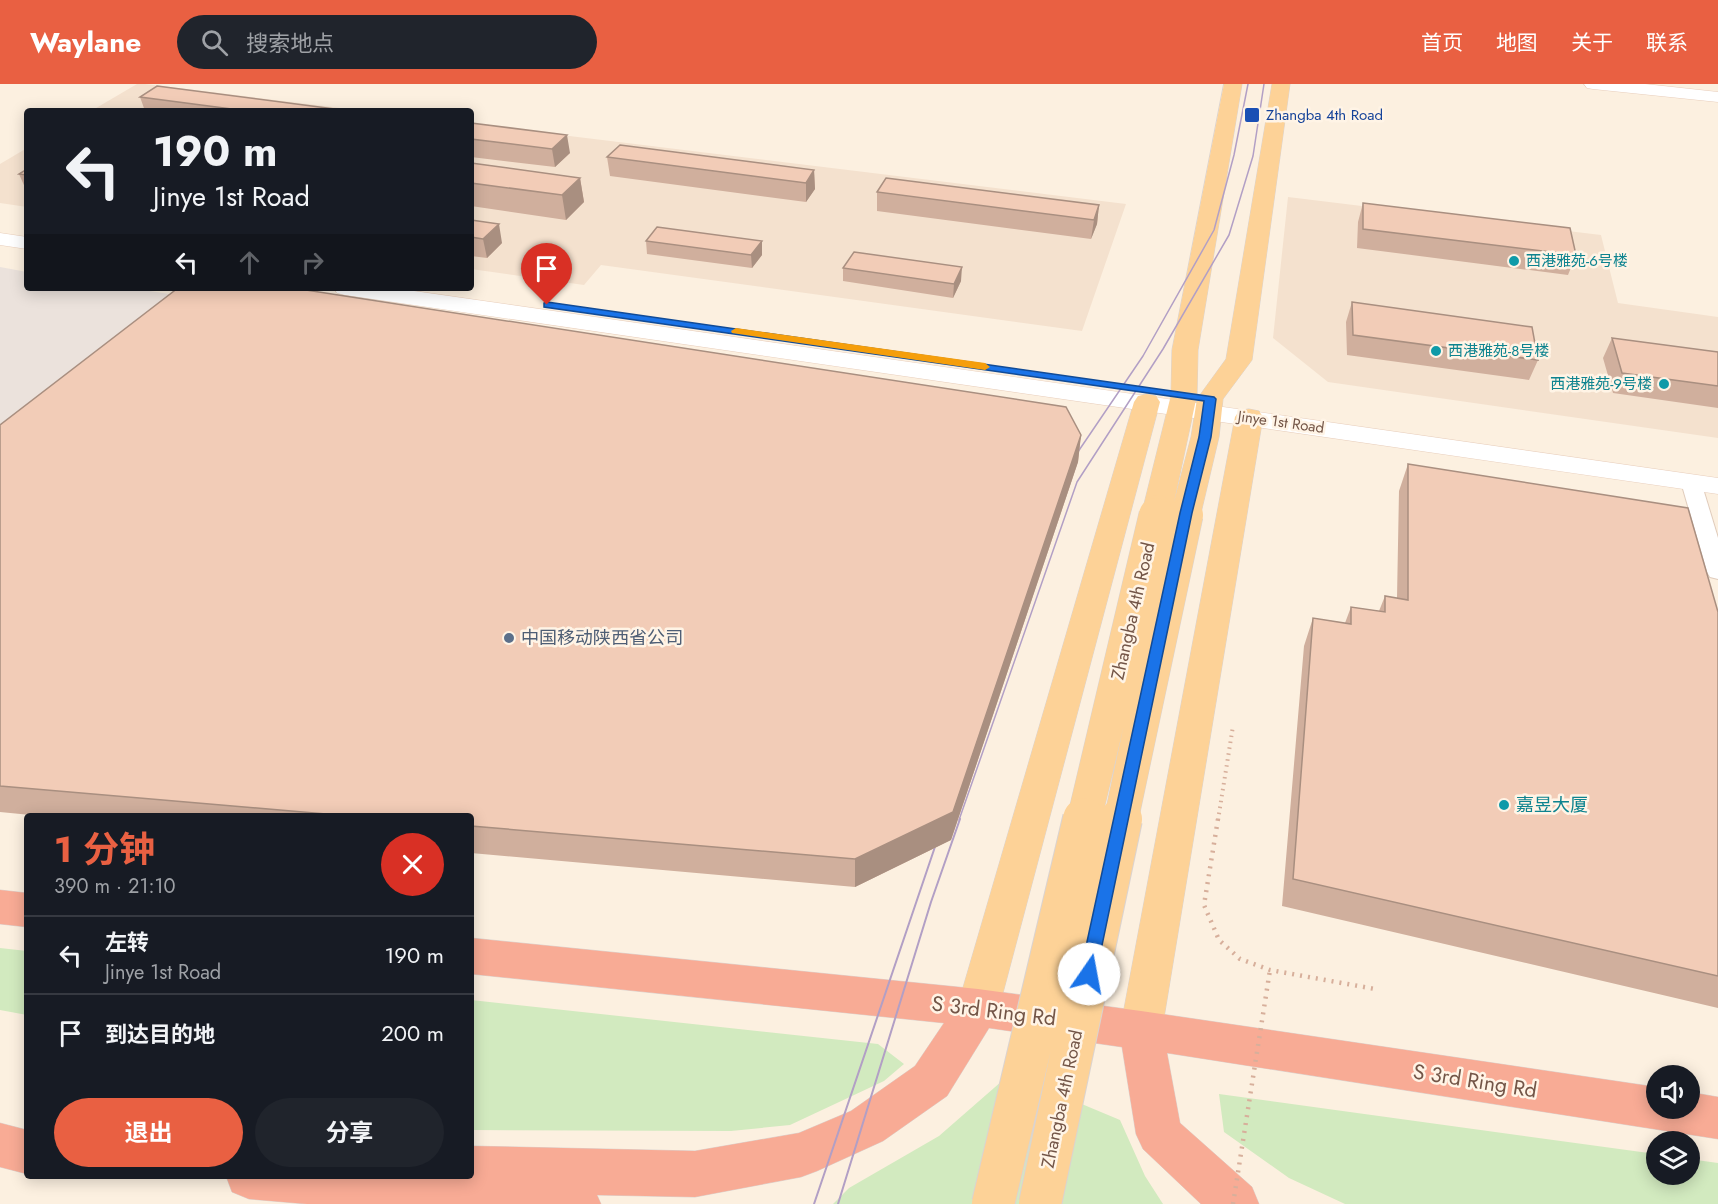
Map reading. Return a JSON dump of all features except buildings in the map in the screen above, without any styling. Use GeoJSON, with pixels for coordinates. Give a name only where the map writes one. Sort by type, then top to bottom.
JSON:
{"type":"FeatureCollection","features":[{"type":"Feature","properties":{"kind":"highway"},"geometry":{"type":"LineString","coordinates":[[0,907],[24,910]]}},
{"type":"Feature","properties":{"kind":"highway","name":"S 3rd Ring Rd"},"geometry":{"type":"LineString","coordinates":[[474,956],[978,1008],[1141,1030],[1646,1106]]}},
{"type":"Feature","properties":{"kind":"highway"},"geometry":{"type":"LineString","coordinates":[[474,1169],[695,1174],[801,1155],[867,1126],[931,1081],[978,1008]]}},
{"type":"Feature","properties":{"kind":"highway"},"geometry":{"type":"LineString","coordinates":[[1141,1030],[1159,1134],[1234,1204]]}},
{"type":"Feature","properties":{"kind":"highway","name":"S 3rd Ring Rd"},"geometry":{"type":"LineString","coordinates":[[1700,1115],[1718,1118]]}},
{"type":"Feature","properties":{"kind":"highway"},"geometry":{"type":"LineString","coordinates":[[0,1145],[24,1151]]}},
{"type":"Feature","properties":{"kind":"highway"},"geometry":{"type":"LineString","coordinates":[[284,1179],[577,1204]]}},
{"type":"Feature","properties":{"kind":"main road","name":"Zhangba 4th Road"},"geometry":{"type":"LineString","coordinates":[[1040,1204],[1172,510],[1183,401],[1185,350],[1233,84]]}},
{"type":"Feature","properties":{"kind":"main road","name":"Zhangba 4th Road"},"geometry":{"type":"LineString","coordinates":[[993,1204],[1172,510],[1210,405],[1239,360],[1281,84]]}},
{"type":"Feature","properties":{"kind":"main road"},"geometry":{"type":"LineString","coordinates":[[978,1008],[1147,402]]}},
{"type":"Feature","properties":{"kind":"main road"},"geometry":{"type":"LineString","coordinates":[[1141,1030],[1249,417]]}},
{"type":"Feature","properties":{"kind":"street"},"geometry":{"type":"LineString","coordinates":[[1593,84],[1718,97]]}},
{"type":"Feature","properties":{"kind":"street"},"geometry":{"type":"LineString","coordinates":[[0,227],[24,231]]}},
{"type":"Feature","properties":{"kind":"street"},"geometry":{"type":"LineString","coordinates":[[0,239],[24,243]]}},
{"type":"Feature","properties":{"kind":"street","name":"Jinye 1st Road"},"geometry":{"type":"LineString","coordinates":[[366,291],[1147,402],[1183,401]]}},
{"type":"Feature","properties":{"kind":"street","name":"Jinye 1st Road"},"geometry":{"type":"LineString","coordinates":[[449,291],[1210,405],[1718,471]]}},
{"type":"Feature","properties":{"kind":"street","name":"Jinye 1st Road"},"geometry":{"type":"LineString","coordinates":[[1210,405],[1249,417],[1718,486]]}},
{"type":"Feature","properties":{"kind":"street"},"geometry":{"type":"LineString","coordinates":[[1691,482],[1718,572]]}},
{"type":"Feature","properties":{"kind":"path"},"geometry":{"type":"LineString","coordinates":[[1233,726],[1204,905],[1219,940],[1240,959],[1270,970],[1376,989]]}},
{"type":"Feature","properties":{"kind":"path"},"geometry":{"type":"LineString","coordinates":[[1234,1204],[1270,970]]}},
{"type":"Feature","properties":{"kind":"shaded area"},"geometry":{"type":"Polygon","coordinates":[[[137,84],[145,84],[341,108],[96,108],[137,84]]]}},
{"type":"Feature","properties":{"kind":"shaded area"},"geometry":{"type":"Polygon","coordinates":[[[474,124],[1126,204],[1082,331],[601,265],[584,285],[474,269],[474,124]]]}},
{"type":"Feature","properties":{"kind":"shaded area"},"geometry":{"type":"Polygon","coordinates":[[[24,150],[24,207],[0,203],[0,164],[24,150]]]}},
{"type":"Feature","properties":{"kind":"shaded area"},"geometry":{"type":"Polygon","coordinates":[[[1288,197],[1601,235],[1618,303],[1718,317],[1718,438],[1328,382],[1273,338],[1288,197]]]}},
{"type":"Feature","properties":{"kind":"shaded area"},"geometry":{"type":"Polygon","coordinates":[[[0,267],[24,271],[24,291],[150,291],[202,299],[0,463],[0,267]]]}},
{"type":"Feature","properties":{"kind":"green space"},"geometry":{"type":"Polygon","coordinates":[[[0,948],[24,951],[24,1014],[0,1010],[0,948]]]}},
{"type":"Feature","properties":{"kind":"green space"},"geometry":{"type":"Polygon","coordinates":[[[474,1000],[878,1044],[904,1064],[884,1081],[790,1125],[731,1131],[474,1130],[474,1000]]]}},
{"type":"Feature","properties":{"kind":"green space"},"geometry":{"type":"Polygon","coordinates":[[[1010,1074],[1120,1120],[1145,1176],[1163,1204],[833,1204],[849,1188],[939,1136],[1010,1074]]]}},
{"type":"Feature","properties":{"kind":"green space"},"geometry":{"type":"Polygon","coordinates":[[[1219,1094],[1646,1153],[1646,1185],[1700,1185],[1700,1161],[1718,1163],[1718,1204],[1345,1204],[1289,1178],[1224,1132],[1219,1094]]]}},
{"type":"Feature","properties":{"kind":"tram line"},"geometry":{"type":"LineString","coordinates":[[1069,465],[1143,356],[1214,230],[1234,155],[1248,84]]}},
{"type":"Feature","properties":{"kind":"tram line"},"geometry":{"type":"LineString","coordinates":[[959,820],[1077,482],[1163,349],[1229,235],[1253,156],[1264,84]]}},
{"type":"Feature","properties":{"kind":"tram line"},"geometry":{"type":"LineString","coordinates":[[838,1204],[931,902],[960,819]]}},
{"type":"Feature","properties":{"kind":"tram line"},"geometry":{"type":"LineString","coordinates":[[814,1204],[940,832]]}},
{"type":"Feature","properties":{"kind":"slow traffic"},"geometry":{"type":"LineString","coordinates":[[736,331],[985,367]]}},
{"type":"Feature","properties":{"kind":"place","name":"Zhangba 4th Road"},"geometry":{"type":"Point","coordinates":[1252,115]}},
{"type":"Feature","properties":{"kind":"place","name":"西港雅苑-6号楼"},"geometry":{"type":"Point","coordinates":[1514,261]}},
{"type":"Feature","properties":{"kind":"place","name":"西港雅苑-8号楼"},"geometry":{"type":"Point","coordinates":[1436,351]}},
{"type":"Feature","properties":{"kind":"place","name":"西港雅苑-9号楼"},"geometry":{"type":"Point","coordinates":[1664,384]}},
{"type":"Feature","properties":{"kind":"place","name":"中国移动陕西省公司"},"geometry":{"type":"Point","coordinates":[509,638]}},
{"type":"Feature","properties":{"kind":"place","name":"嘉昱大厦"},"geometry":{"type":"Point","coordinates":[1504,805]}},
{"type":"Feature","properties":{"kind":"route"},"geometry":{"type":"LineString","coordinates":[[547,305],[1210,399],[1205,437],[1186,513],[1089,974]]}}]}
